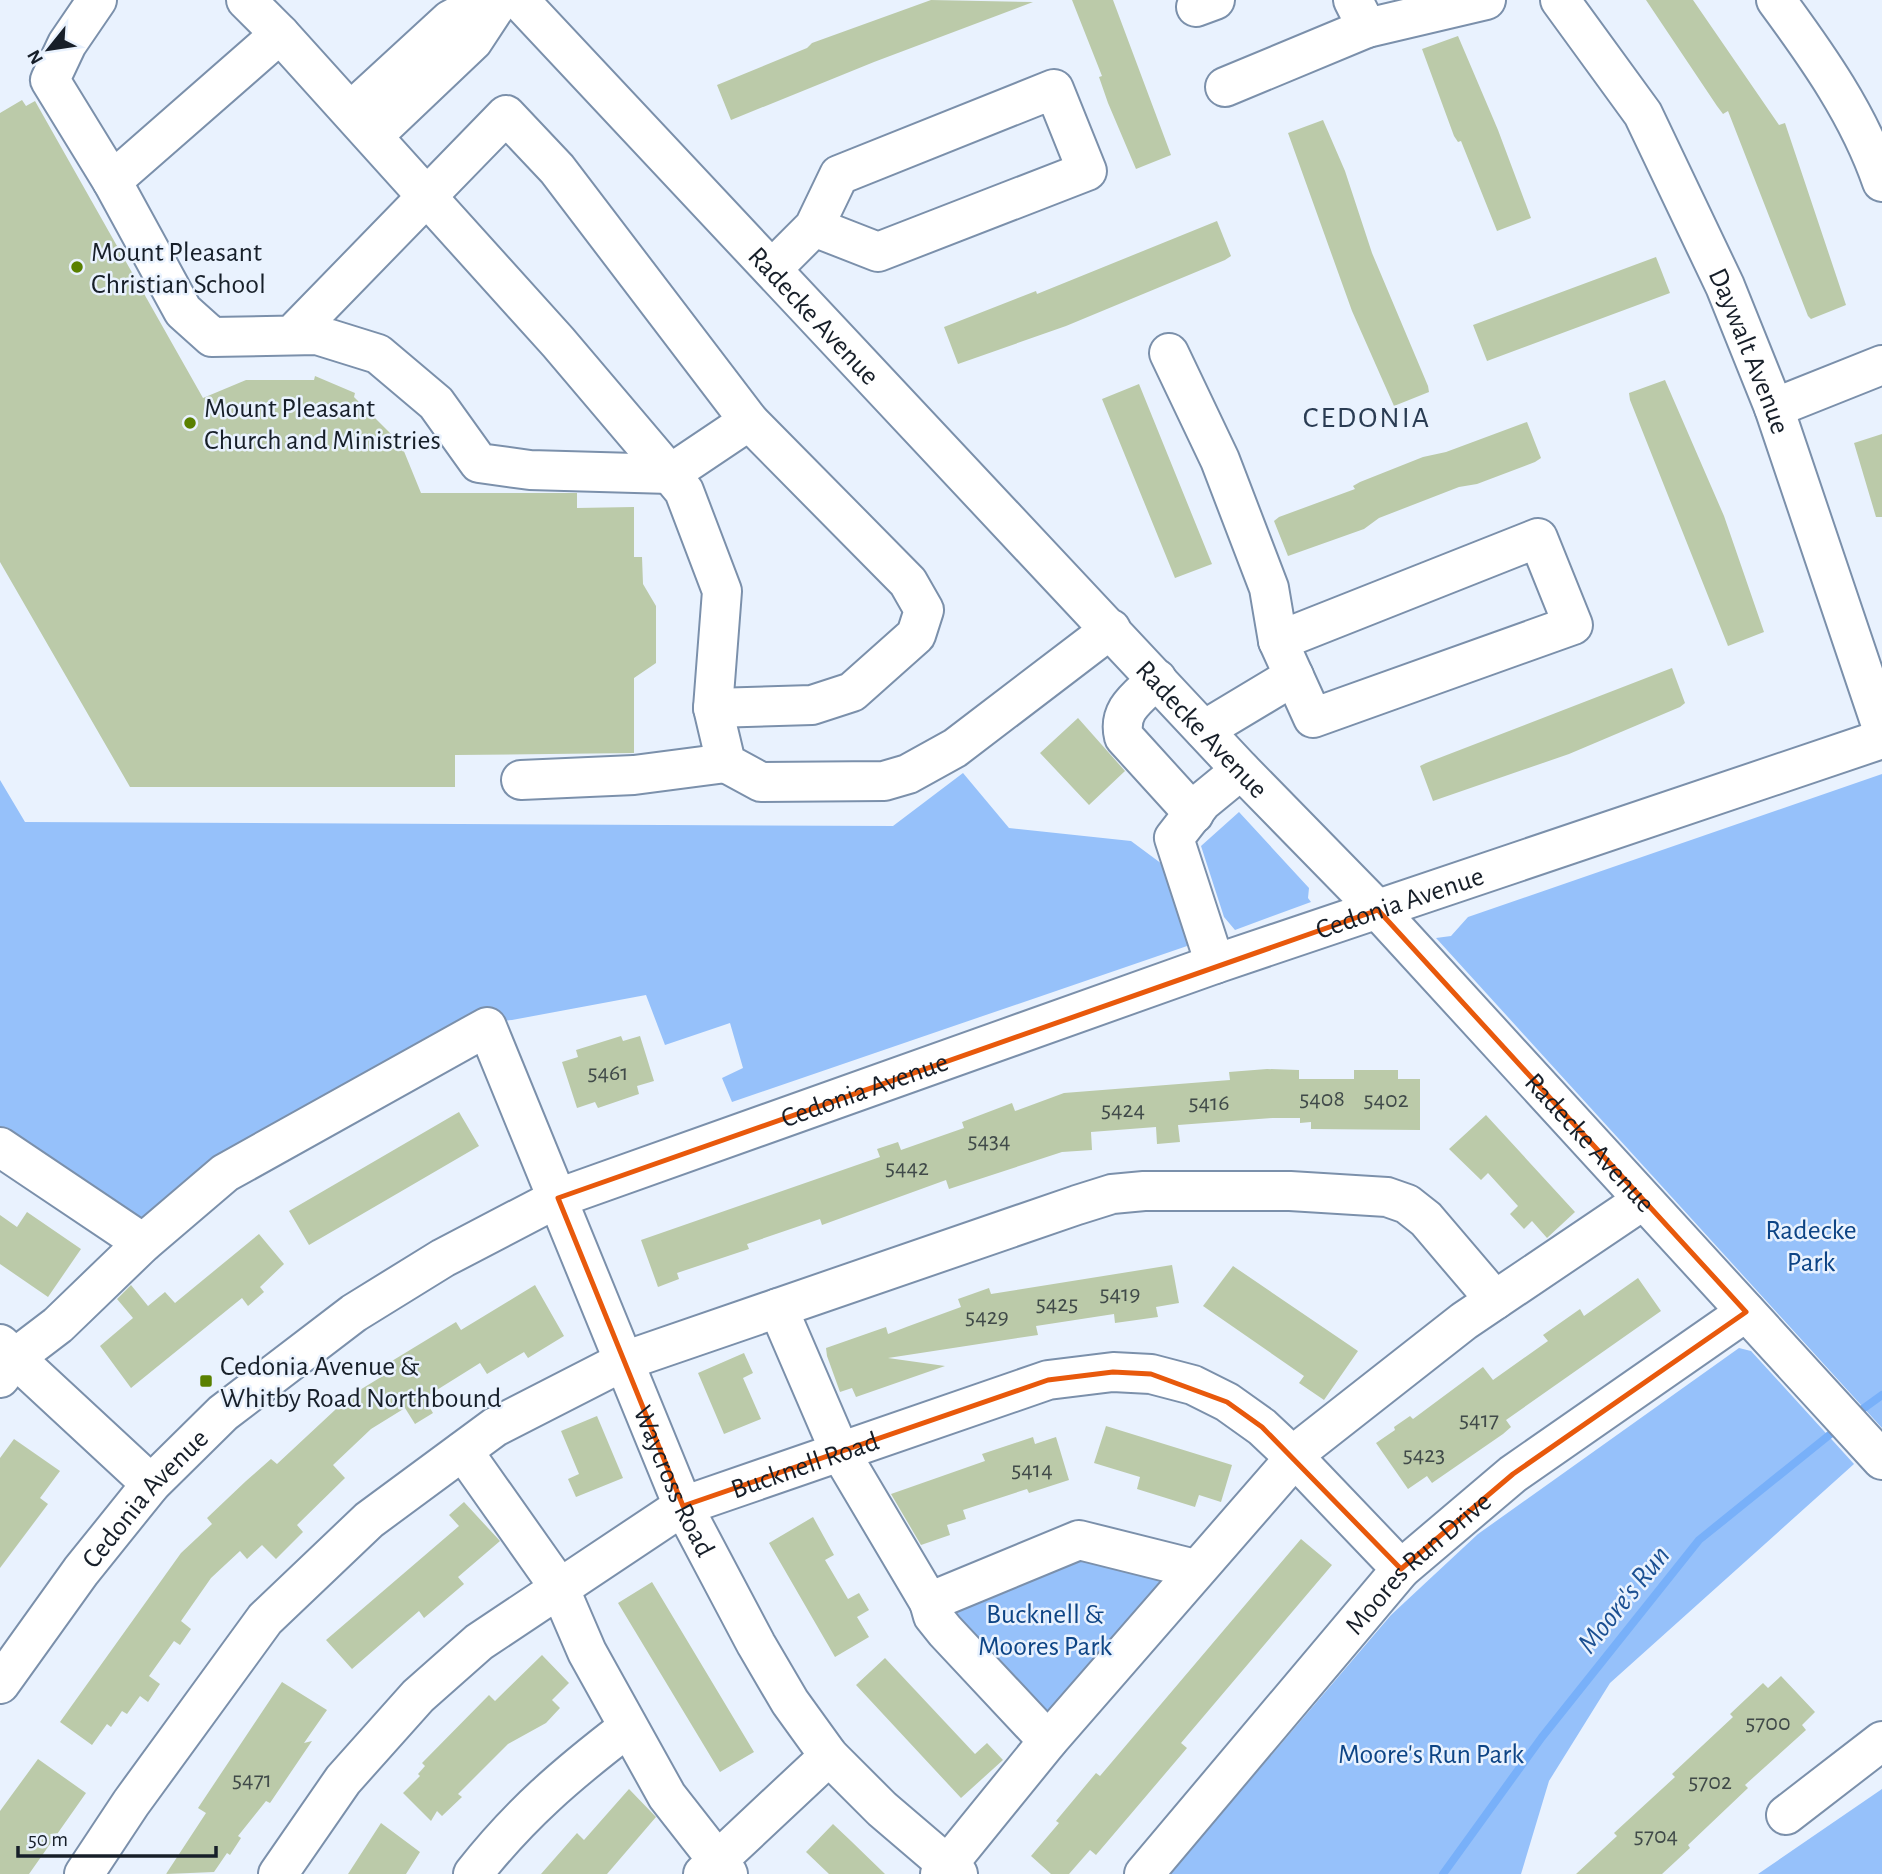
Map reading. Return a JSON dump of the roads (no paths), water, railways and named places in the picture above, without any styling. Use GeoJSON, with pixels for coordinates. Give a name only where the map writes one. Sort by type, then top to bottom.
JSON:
{"type":"FeatureCollection","features":[{"type":"Feature","properties":{"kind":"street"},"geometry":{"type":"LineString","coordinates":[[97,0],[66,44],[50,80],[112,181],[183,311],[212,337],[317,335],[377,354],[436,403],[478,463],[530,470],[670,474],[749,421]]}},
{"type":"Feature","properties":{"kind":"street"},"geometry":{"type":"LineString","coordinates":[[246,0],[362,123],[558,342],[684,491],[722,591],[713,708],[726,763]]}},
{"type":"Feature","properties":{"kind":"street"},"geometry":{"type":"LineString","coordinates":[[362,123],[450,20],[487,0]]}},
{"type":"Feature","properties":{"kind":"street"},"geometry":{"type":"LineString","coordinates":[[362,123],[473,41],[500,0]]}},
{"type":"Feature","properties":{"kind":"street","name":"Radecke Avenue"},"geometry":{"type":"LineString","coordinates":[[519,0],[1241,770],[1378,910],[1642,1201],[1880,1457]]}},
{"type":"Feature","properties":{"kind":"street"},"geometry":{"type":"LineString","coordinates":[[1225,87],[1360,14],[1486,0]]}},
{"type":"Feature","properties":{"kind":"street","name":"Daywalt Avenue"},"geometry":{"type":"LineString","coordinates":[[1560,0],[1643,114],[1715,263],[1774,408],[1882,728]]}},
{"type":"Feature","properties":{"kind":"street"},"geometry":{"type":"LineString","coordinates":[[1776,0],[1839,91],[1870,148],[1881,175]]}},
{"type":"Feature","properties":{"kind":"street"},"geometry":{"type":"LineString","coordinates":[[112,181],[280,34]]}},
{"type":"Feature","properties":{"kind":"street"},"geometry":{"type":"LineString","coordinates":[[772,269],[814,227],[839,175],[1054,89],[1087,171],[877,252],[814,227]]}},
{"type":"Feature","properties":{"kind":"street"},"geometry":{"type":"LineString","coordinates":[[292,335],[506,115],[557,169],[749,421],[908,582],[924,610],[916,635],[852,692],[811,705],[713,708]]}},
{"type":"Feature","properties":{"kind":"street"},"geometry":{"type":"LineString","coordinates":[[1169,353],[1220,460],[1269,588],[1278,641],[1313,719],[1573,625],[1538,538],[1278,641]]}},
{"type":"Feature","properties":{"kind":"street"},"geometry":{"type":"LineString","coordinates":[[1774,408],[1882,365]]}},
{"type":"Feature","properties":{"kind":"street"},"geometry":{"type":"LineString","coordinates":[[521,780],[634,775],[726,763],[761,782],[884,781],[908,774],[955,748],[1111,629]]}},
{"type":"Feature","properties":{"kind":"street"},"geometry":{"type":"LineString","coordinates":[[1204,730],[1294,676]]}},
{"type":"Feature","properties":{"kind":"street"},"geometry":{"type":"LineString","coordinates":[[1157,679],[1124,711],[1121,724],[1124,737],[1194,814]]}},
{"type":"Feature","properties":{"kind":"street","name":"Cedonia Avenue"},"geometry":{"type":"LineString","coordinates":[[0,1684],[81,1571],[151,1484],[223,1413],[354,1313],[443,1258],[558,1198],[1215,964],[1882,739]]}},
{"type":"Feature","properties":{"kind":"street"},"geometry":{"type":"LineString","coordinates":[[1215,964],[1174,838],[1202,802],[1241,770]]}},
{"type":"Feature","properties":{"kind":"street","name":"Waycross Road"},"geometry":{"type":"LineString","coordinates":[[143,1243],[245,1159],[487,1027],[683,1506],[756,1644],[790,1702],[829,1756],[948,1871]]}},
{"type":"Feature","properties":{"kind":"street"},"geometry":{"type":"LineString","coordinates":[[0,1147],[143,1243],[58,1325],[5,1360],[151,1484]]}},
{"type":"Feature","properties":{"kind":"street"},"geometry":{"type":"LineString","coordinates":[[84,1874],[131,1803],[265,1619],[369,1520],[495,1427],[624,1361],[1077,1205],[1112,1194],[1144,1191],[1290,1191],[1387,1196],[1407,1205],[1426,1219],[1495,1300]]}},
{"type":"Feature","properties":{"kind":"street"},"geometry":{"type":"LineString","coordinates":[[948,1871],[1048,1741],[1294,1457],[1495,1300],[1642,1201]]}},
{"type":"Feature","properties":{"kind":"street"},"geometry":{"type":"LineString","coordinates":[[778,1308],[840,1452],[929,1602],[933,1616],[1048,1741]]}},
{"type":"Feature","properties":{"kind":"street","name":"Moores Run Drive"},"geometry":{"type":"LineString","coordinates":[[1144,1874],[1401,1569],[1513,1474],[1746,1312]]}},
{"type":"Feature","properties":{"kind":"street","name":"Bucknell Road"},"geometry":{"type":"LineString","coordinates":[[278,1874],[343,1780],[418,1696],[479,1642],[683,1506],[1048,1381],[1113,1372],[1151,1374],[1193,1385],[1227,1402],[1262,1427],[1294,1457],[1401,1569]]}},
{"type":"Feature","properties":{"kind":"street"},"geometry":{"type":"LineString","coordinates":[[463,1451],[558,1587],[587,1652],[627,1728],[667,1796],[716,1870],[829,1756]]}},
{"type":"Feature","properties":{"kind":"street"},"geometry":{"type":"LineString","coordinates":[[929,1602],[1079,1540],[1195,1569]]}},
{"type":"Feature","properties":{"kind":"street"},"geometry":{"type":"LineString","coordinates":[[473,1874],[521,1817],[555,1784],[627,1728]]}},
{"type":"Feature","properties":{"kind":"street"},"geometry":{"type":"LineString","coordinates":[[1786,1815],[1882,1741]]}},
{"type":"Feature","properties":{"kind":"waterway","name":"Moore's Run"},"geometry":{"type":"LineString","coordinates":[[1853,1416],[1882,1395]]}},
{"type":"Feature","properties":{"kind":"waterway","name":"Moore's Run"},"geometry":{"type":"LineString","coordinates":[[1443,1874],[1542,1737],[1699,1540],[1838,1428]]}},
{"type":"Feature","properties":{"kind":"place","name":"Mount Pleasant Christian School"},"geometry":{"type":"Point","coordinates":[77,267]}},
{"type":"Feature","properties":{"kind":"place","name":"Mount Pleasant Church and Ministries"},"geometry":{"type":"Point","coordinates":[190,423]}},
{"type":"Feature","properties":{"kind":"place","name":"Cedonia Avenue & Whitby Road Northbound"},"geometry":{"type":"Point","coordinates":[206,1381]}},
{"type":"Feature","properties":{"kind":"district","name":"CEDONIA"},"geometry":{"type":"Point","coordinates":[1367,417]}},
{"type":"Feature","properties":{"kind":"park label","name":"Radecke Park"},"geometry":{"type":"Point","coordinates":[1811,1245]}},
{"type":"Feature","properties":{"kind":"park label","name":"Bucknell & Moores Park"},"geometry":{"type":"Point","coordinates":[1045,1629]}},
{"type":"Feature","properties":{"kind":"park label","name":"Moore's Run Park"},"geometry":{"type":"Point","coordinates":[1431,1753]}}]}
